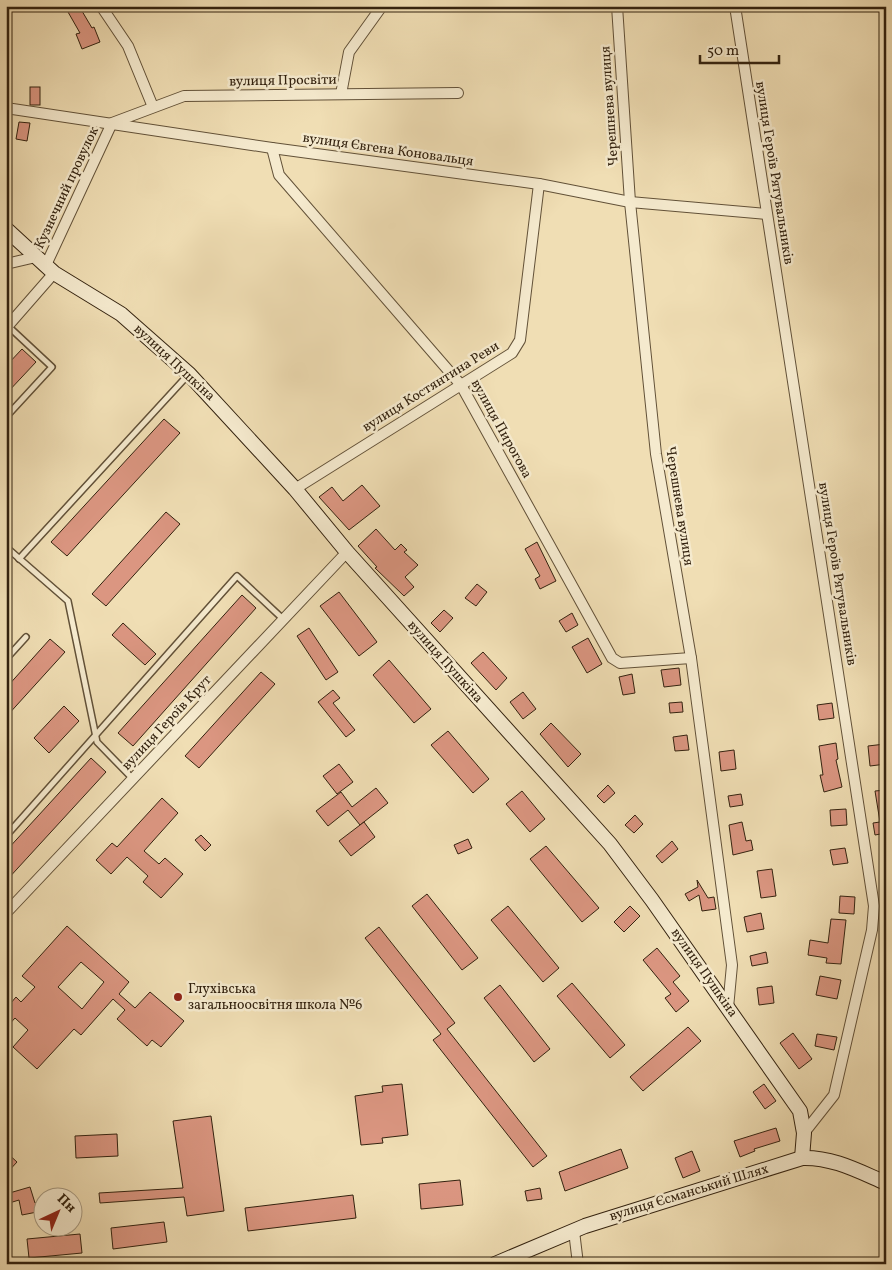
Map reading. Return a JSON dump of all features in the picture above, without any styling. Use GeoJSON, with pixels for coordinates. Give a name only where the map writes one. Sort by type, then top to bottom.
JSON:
{"type":"FeatureCollection","features":[{"type":"Feature","properties":{"kind":"street"},"geometry":{"type":"LineString","coordinates":[[101,6],[128,46],[153,107]]}},
{"type":"Feature","properties":{"kind":"street"},"geometry":{"type":"LineString","coordinates":[[341,94],[348,52],[382,6]]}},
{"type":"Feature","properties":{"kind":"street","name":"Черешнева вулиця"},"geometry":{"type":"LineString","coordinates":[[617,6],[630,202],[656,454],[690,658],[732,965],[728,1008]]}},
{"type":"Feature","properties":{"kind":"street","name":"вулиця Героїв Рятувальників"},"geometry":{"type":"LineString","coordinates":[[735,6],[874,906],[872,930],[834,1095],[804,1133]]}},
{"type":"Feature","properties":{"kind":"street","name":"вулиця Просвіти"},"geometry":{"type":"LineString","coordinates":[[112,123],[184,96],[458,93]]}},
{"type":"Feature","properties":{"kind":"street","name":"вулиця Євгена Коновальця"},"geometry":{"type":"LineString","coordinates":[[6,108],[272,148],[539,184],[630,202],[766,214]]}},
{"type":"Feature","properties":{"kind":"street","name":"Кузнечний провулок"},"geometry":{"type":"LineString","coordinates":[[7,327],[45,265],[112,123]]}},
{"type":"Feature","properties":{"kind":"street","name":"вулиця Пирогова"},"geometry":{"type":"LineString","coordinates":[[272,148],[279,175],[461,385],[612,658],[620,663],[690,658]]}},
{"type":"Feature","properties":{"kind":"street","name":"вулиця Костянтина Реви"},"geometry":{"type":"LineString","coordinates":[[296,489],[512,353],[520,340],[539,184]]}},
{"type":"Feature","properties":{"kind":"street","name":"вулиця Пушкіна"},"geometry":{"type":"LineString","coordinates":[[6,229],[45,265],[121,314],[189,374],[296,489],[347,552],[610,844],[652,900],[800,1111],[804,1133],[802,1158]]}},
{"type":"Feature","properties":{"kind":"street"},"geometry":{"type":"LineString","coordinates":[[6,264],[45,265]]}},
{"type":"Feature","properties":{"kind":"street","name":"вулиця Героїв Крут"},"geometry":{"type":"LineString","coordinates":[[6,912],[347,552]]}},
{"type":"Feature","properties":{"kind":"street","name":"вулиця Єсманський Шлях"},"geometry":{"type":"LineString","coordinates":[[495,1264],[515,1260],[574,1230],[802,1158],[820,1157],[842,1163],[886,1183]]}},
{"type":"Feature","properties":{"kind":"street"},"geometry":{"type":"LineString","coordinates":[[574,1230],[578,1264]]}},
{"type":"Feature","properties":{"kind":"lane"},"geometry":{"type":"LineString","coordinates":[[6,418],[52,367],[7,327]]}},
{"type":"Feature","properties":{"kind":"lane"},"geometry":{"type":"LineString","coordinates":[[20,558],[189,374]]}},
{"type":"Feature","properties":{"kind":"lane"},"geometry":{"type":"LineString","coordinates":[[6,547],[68,601],[97,742],[133,779]]}},
{"type":"Feature","properties":{"kind":"lane"},"geometry":{"type":"LineString","coordinates":[[6,836],[237,576],[284,619]]}},
{"type":"Feature","properties":{"kind":"lane"},"geometry":{"type":"LineString","coordinates":[[6,659],[26,637]]}},
{"type":"Feature","properties":{"kind":"building"},"geometry":{"type":"Polygon","coordinates":[[[79,6],[92,28],[94,27],[100,42],[82,49],[76,34],[80,33],[68,12],[79,6]]]}},
{"type":"Feature","properties":{"kind":"building"},"geometry":{"type":"Polygon","coordinates":[[[30,87],[40,87],[40,105],[30,105],[30,87]]]}},
{"type":"Feature","properties":{"kind":"building"},"geometry":{"type":"Polygon","coordinates":[[[19,122],[30,123],[27,141],[16,139],[19,122]]]}},
{"type":"Feature","properties":{"kind":"building"},"geometry":{"type":"Polygon","coordinates":[[[22,349],[36,362],[6,394],[6,366],[22,349]]]}},
{"type":"Feature","properties":{"kind":"building"},"geometry":{"type":"Polygon","coordinates":[[[164,419],[180,433],[67,556],[51,542],[164,419]]]}},
{"type":"Feature","properties":{"kind":"building"},"geometry":{"type":"Polygon","coordinates":[[[362,485],[380,506],[349,530],[319,497],[332,487],[343,501],[362,485]]]}},
{"type":"Feature","properties":{"kind":"building"},"geometry":{"type":"Polygon","coordinates":[[[166,512],[180,524],[106,606],[92,594],[166,512]]]}},
{"type":"Feature","properties":{"kind":"building"},"geometry":{"type":"Polygon","coordinates":[[[376,529],[395,550],[401,544],[407,550],[404,552],[418,565],[405,577],[414,587],[404,596],[375,568],[377,567],[358,546],[376,529]]]}},
{"type":"Feature","properties":{"kind":"building"},"geometry":{"type":"Polygon","coordinates":[[[537,542],[556,581],[540,589],[535,579],[540,576],[525,549],[537,542]]]}},
{"type":"Feature","properties":{"kind":"building"},"geometry":{"type":"Polygon","coordinates":[[[477,584],[487,592],[476,606],[465,598],[477,584]]]}},
{"type":"Feature","properties":{"kind":"building"},"geometry":{"type":"Polygon","coordinates":[[[339,592],[377,642],[359,656],[320,606],[339,592]]]}},
{"type":"Feature","properties":{"kind":"building"},"geometry":{"type":"Polygon","coordinates":[[[242,595],[256,608],[133,746],[118,733],[242,595]]]}},
{"type":"Feature","properties":{"kind":"building"},"geometry":{"type":"Polygon","coordinates":[[[444,610],[453,618],[440,632],[431,623],[444,610]]]}},
{"type":"Feature","properties":{"kind":"building"},"geometry":{"type":"Polygon","coordinates":[[[572,613],[578,625],[566,632],[559,621],[572,613]]]}},
{"type":"Feature","properties":{"kind":"building"},"geometry":{"type":"Polygon","coordinates":[[[123,623],[156,654],[145,665],[112,635],[123,623]]]}},
{"type":"Feature","properties":{"kind":"building"},"geometry":{"type":"Polygon","coordinates":[[[309,628],[338,672],[326,680],[297,636],[309,628]]]}},
{"type":"Feature","properties":{"kind":"building"},"geometry":{"type":"Polygon","coordinates":[[[588,638],[602,664],[587,673],[572,647],[588,638]]]}},
{"type":"Feature","properties":{"kind":"building"},"geometry":{"type":"Polygon","coordinates":[[[50,639],[65,652],[6,717],[6,688],[50,639]]]}},
{"type":"Feature","properties":{"kind":"building"},"geometry":{"type":"Polygon","coordinates":[[[483,652],[507,678],[496,690],[471,663],[483,652]]]}},
{"type":"Feature","properties":{"kind":"building"},"geometry":{"type":"Polygon","coordinates":[[[389,660],[431,709],[414,723],[373,675],[389,660]]]}},
{"type":"Feature","properties":{"kind":"building"},"geometry":{"type":"Polygon","coordinates":[[[679,668],[681,685],[664,687],[661,670],[679,668]]]}},
{"type":"Feature","properties":{"kind":"building"},"geometry":{"type":"Polygon","coordinates":[[[261,672],[275,684],[199,768],[185,756],[261,672]]]}},
{"type":"Feature","properties":{"kind":"building"},"geometry":{"type":"Polygon","coordinates":[[[632,674],[635,693],[623,695],[619,677],[632,674]]]}},
{"type":"Feature","properties":{"kind":"building"},"geometry":{"type":"Polygon","coordinates":[[[333,690],[340,698],[333,703],[355,730],[346,737],[318,702],[333,690]]]}},
{"type":"Feature","properties":{"kind":"building"},"geometry":{"type":"Polygon","coordinates":[[[523,692],[536,709],[523,719],[510,702],[523,692]]]}},
{"type":"Feature","properties":{"kind":"building"},"geometry":{"type":"Polygon","coordinates":[[[682,702],[683,712],[670,713],[669,703],[682,702]]]}},
{"type":"Feature","properties":{"kind":"building"},"geometry":{"type":"Polygon","coordinates":[[[832,703],[834,718],[819,720],[817,705],[832,703]]]}},
{"type":"Feature","properties":{"kind":"building"},"geometry":{"type":"Polygon","coordinates":[[[64,706],[79,721],[49,753],[34,738],[64,706]]]}},
{"type":"Feature","properties":{"kind":"building"},"geometry":{"type":"Polygon","coordinates":[[[551,723],[581,754],[568,767],[540,734],[551,723]]]}},
{"type":"Feature","properties":{"kind":"building"},"geometry":{"type":"Polygon","coordinates":[[[448,731],[489,779],[473,793],[431,745],[448,731]]]}},
{"type":"Feature","properties":{"kind":"building"},"geometry":{"type":"Polygon","coordinates":[[[687,735],[689,750],[675,751],[673,737],[687,735]]]}},
{"type":"Feature","properties":{"kind":"building"},"geometry":{"type":"Polygon","coordinates":[[[836,743],[838,759],[836,760],[842,787],[824,792],[820,775],[823,775],[819,746],[836,743]]]}},
{"type":"Feature","properties":{"kind":"building"},"geometry":{"type":"Polygon","coordinates":[[[885,744],[886,764],[870,766],[868,746],[885,744]]]}},
{"type":"Feature","properties":{"kind":"building"},"geometry":{"type":"Polygon","coordinates":[[[734,750],[736,769],[721,771],[719,752],[734,750]]]}},
{"type":"Feature","properties":{"kind":"building"},"geometry":{"type":"Polygon","coordinates":[[[91,758],[106,772],[6,881],[6,851],[91,758]]]}},
{"type":"Feature","properties":{"kind":"building"},"geometry":{"type":"Polygon","coordinates":[[[339,764],[353,782],[337,794],[323,776],[339,764]]]}},
{"type":"Feature","properties":{"kind":"building"},"geometry":{"type":"Polygon","coordinates":[[[608,785],[615,793],[604,803],[597,796],[608,785]]]}},
{"type":"Feature","properties":{"kind":"building"},"geometry":{"type":"Polygon","coordinates":[[[376,788],[388,803],[360,825],[348,810],[328,826],[316,811],[341,792],[352,807],[376,788]]]}},
{"type":"Feature","properties":{"kind":"building"},"geometry":{"type":"Polygon","coordinates":[[[886,790],[886,833],[875,835],[873,823],[880,822],[875,791],[886,790]]]}},
{"type":"Feature","properties":{"kind":"building"},"geometry":{"type":"Polygon","coordinates":[[[522,791],[545,819],[530,832],[506,804],[522,791]]]}},
{"type":"Feature","properties":{"kind":"building"},"geometry":{"type":"Polygon","coordinates":[[[741,794],[743,805],[730,807],[728,796],[741,794]]]}},
{"type":"Feature","properties":{"kind":"building"},"geometry":{"type":"Polygon","coordinates":[[[162,798],[178,813],[144,851],[159,864],[165,858],[183,874],[161,898],[143,882],[148,876],[127,857],[111,874],[96,860],[112,843],[117,847],[162,798]]]}},
{"type":"Feature","properties":{"kind":"building"},"geometry":{"type":"Polygon","coordinates":[[[846,809],[847,825],[831,826],[830,810],[846,809]]]}},
{"type":"Feature","properties":{"kind":"building"},"geometry":{"type":"Polygon","coordinates":[[[635,815],[643,824],[634,833],[625,825],[635,815]]]}},
{"type":"Feature","properties":{"kind":"building"},"geometry":{"type":"Polygon","coordinates":[[[364,822],[375,837],[351,856],[339,841],[364,822]]]}},
{"type":"Feature","properties":{"kind":"building"},"geometry":{"type":"Polygon","coordinates":[[[742,822],[746,841],[751,840],[753,850],[733,855],[729,825],[742,822]]]}},
{"type":"Feature","properties":{"kind":"building"},"geometry":{"type":"Polygon","coordinates":[[[201,835],[211,845],[205,851],[195,840],[201,835]]]}},
{"type":"Feature","properties":{"kind":"building"},"geometry":{"type":"Polygon","coordinates":[[[468,839],[472,848],[458,854],[454,845],[468,839]]]}},
{"type":"Feature","properties":{"kind":"building"},"geometry":{"type":"Polygon","coordinates":[[[672,841],[678,849],[662,863],[656,856],[672,841]]]}},
{"type":"Feature","properties":{"kind":"building"},"geometry":{"type":"Polygon","coordinates":[[[546,846],[599,908],[582,922],[530,859],[546,846]]]}},
{"type":"Feature","properties":{"kind":"building"},"geometry":{"type":"Polygon","coordinates":[[[845,848],[848,863],[833,865],[830,850],[845,848]]]}},
{"type":"Feature","properties":{"kind":"building"},"geometry":{"type":"Polygon","coordinates":[[[772,869],[776,896],[761,898],[757,871],[772,869]]]}},
{"type":"Feature","properties":{"kind":"building"},"geometry":{"type":"Polygon","coordinates":[[[697,880],[708,898],[714,897],[716,909],[702,911],[699,895],[689,901],[685,894],[698,887],[697,880]]]}},
{"type":"Feature","properties":{"kind":"building"},"geometry":{"type":"Polygon","coordinates":[[[427,894],[478,958],[462,970],[412,906],[427,894]]]}},
{"type":"Feature","properties":{"kind":"building"},"geometry":{"type":"Polygon","coordinates":[[[840,896],[855,897],[854,914],[839,913],[840,896]]]}},
{"type":"Feature","properties":{"kind":"building"},"geometry":{"type":"Polygon","coordinates":[[[508,906],[559,968],[543,982],[491,920],[508,906]]]}},
{"type":"Feature","properties":{"kind":"building"},"geometry":{"type":"Polygon","coordinates":[[[630,906],[640,916],[624,932],[614,922],[630,906]]]}},
{"type":"Feature","properties":{"kind":"building"},"geometry":{"type":"Polygon","coordinates":[[[761,913],[764,929],[747,932],[744,917],[761,913]]]}},
{"type":"Feature","properties":{"kind":"building"},"geometry":{"type":"Polygon","coordinates":[[[831,919],[846,920],[841,964],[826,963],[827,958],[808,955],[810,940],[828,943],[831,919]]]}},
{"type":"Feature","properties":{"kind":"building"},"geometry":{"type":"Polygon","coordinates":[[[67,926],[129,982],[119,994],[135,1008],[150,992],[184,1021],[161,1047],[152,1040],[147,1046],[117,1019],[125,1010],[113,999],[81,1035],[74,1029],[37,1069],[13,1047],[28,1030],[15,1018],[6,1028],[6,1000],[10,1004],[16,997],[21,1002],[35,987],[22,976],[67,926]],[[81,962],[58,987],[82,1009],[104,982],[81,962]]]}},
{"type":"Feature","properties":{"kind":"building"},"geometry":{"type":"Polygon","coordinates":[[[379,927],[455,1023],[447,1029],[547,1156],[533,1167],[433,1040],[441,1034],[365,938],[379,927]]]}},
{"type":"Feature","properties":{"kind":"building"},"geometry":{"type":"Polygon","coordinates":[[[657,948],[680,976],[673,982],[689,1001],[676,1012],[665,998],[671,994],[643,960],[657,948]]]}},
{"type":"Feature","properties":{"kind":"building"},"geometry":{"type":"Polygon","coordinates":[[[766,952],[768,963],[752,966],[750,956],[766,952]]]}},
{"type":"Feature","properties":{"kind":"building"},"geometry":{"type":"Polygon","coordinates":[[[820,976],[841,980],[837,999],[816,995],[820,976]]]}},
{"type":"Feature","properties":{"kind":"building"},"geometry":{"type":"Polygon","coordinates":[[[572,983],[625,1045],[610,1058],[557,996],[572,983]]]}},
{"type":"Feature","properties":{"kind":"building"},"geometry":{"type":"Polygon","coordinates":[[[500,985],[550,1049],[534,1062],[484,998],[500,985]]]}},
{"type":"Feature","properties":{"kind":"building"},"geometry":{"type":"Polygon","coordinates":[[[772,986],[774,1003],[759,1005],[757,988],[772,986]]]}},
{"type":"Feature","properties":{"kind":"building"},"geometry":{"type":"Polygon","coordinates":[[[688,1027],[701,1041],[643,1091],[630,1077],[688,1027]]]}},
{"type":"Feature","properties":{"kind":"building"},"geometry":{"type":"Polygon","coordinates":[[[793,1033],[812,1059],[799,1069],[780,1043],[793,1033]]]}},
{"type":"Feature","properties":{"kind":"building"},"geometry":{"type":"Polygon","coordinates":[[[817,1034],[837,1037],[834,1050],[815,1046],[817,1034]]]}},
{"type":"Feature","properties":{"kind":"building"},"geometry":{"type":"Polygon","coordinates":[[[402,1084],[408,1135],[382,1138],[383,1143],[361,1145],[355,1096],[383,1092],[382,1086],[402,1084]]]}},
{"type":"Feature","properties":{"kind":"building"},"geometry":{"type":"Polygon","coordinates":[[[764,1084],[776,1101],[765,1109],[753,1092],[764,1084]]]}},
{"type":"Feature","properties":{"kind":"building"},"geometry":{"type":"Polygon","coordinates":[[[211,1116],[224,1211],[187,1216],[184,1197],[100,1203],[99,1193],[183,1188],[173,1121],[211,1116]]]}},
{"type":"Feature","properties":{"kind":"building"},"geometry":{"type":"Polygon","coordinates":[[[776,1128],[780,1141],[754,1149],[755,1151],[740,1157],[734,1141],[776,1128]]]}},
{"type":"Feature","properties":{"kind":"building"},"geometry":{"type":"Polygon","coordinates":[[[117,1134],[118,1156],[76,1158],[75,1136],[117,1134]]]}},
{"type":"Feature","properties":{"kind":"building"},"geometry":{"type":"Polygon","coordinates":[[[621,1149],[628,1168],[565,1191],[559,1172],[621,1149]]]}},
{"type":"Feature","properties":{"kind":"building"},"geometry":{"type":"Polygon","coordinates":[[[692,1151],[700,1171],[683,1178],[675,1158],[692,1151]]]}},
{"type":"Feature","properties":{"kind":"building"},"geometry":{"type":"Polygon","coordinates":[[[6,1152],[17,1162],[6,1174],[6,1152]]]}},
{"type":"Feature","properties":{"kind":"building"},"geometry":{"type":"Polygon","coordinates":[[[460,1180],[463,1205],[421,1209],[419,1184],[460,1180]]]}},
{"type":"Feature","properties":{"kind":"building"},"geometry":{"type":"Polygon","coordinates":[[[30,1187],[32,1193],[32,1213],[22,1215],[19,1200],[6,1204],[6,1194],[30,1187]]]}},
{"type":"Feature","properties":{"kind":"building"},"geometry":{"type":"Polygon","coordinates":[[[540,1188],[542,1199],[527,1201],[525,1191],[540,1188]]]}},
{"type":"Feature","properties":{"kind":"building"},"geometry":{"type":"Polygon","coordinates":[[[353,1195],[356,1218],[248,1231],[245,1208],[353,1195]]]}},
{"type":"Feature","properties":{"kind":"building"},"geometry":{"type":"Polygon","coordinates":[[[164,1222],[167,1242],[113,1249],[111,1228],[164,1222]]]}},
{"type":"Feature","properties":{"kind":"building"},"geometry":{"type":"Polygon","coordinates":[[[80,1238],[82,1253],[29,1258],[27,1239],[80,1238]]]}},
{"type":"Feature","properties":{"kind":"place","name":"Глухівська загальноосвітня школа №6"},"geometry":{"type":"Point","coordinates":[178,997]}}]}
